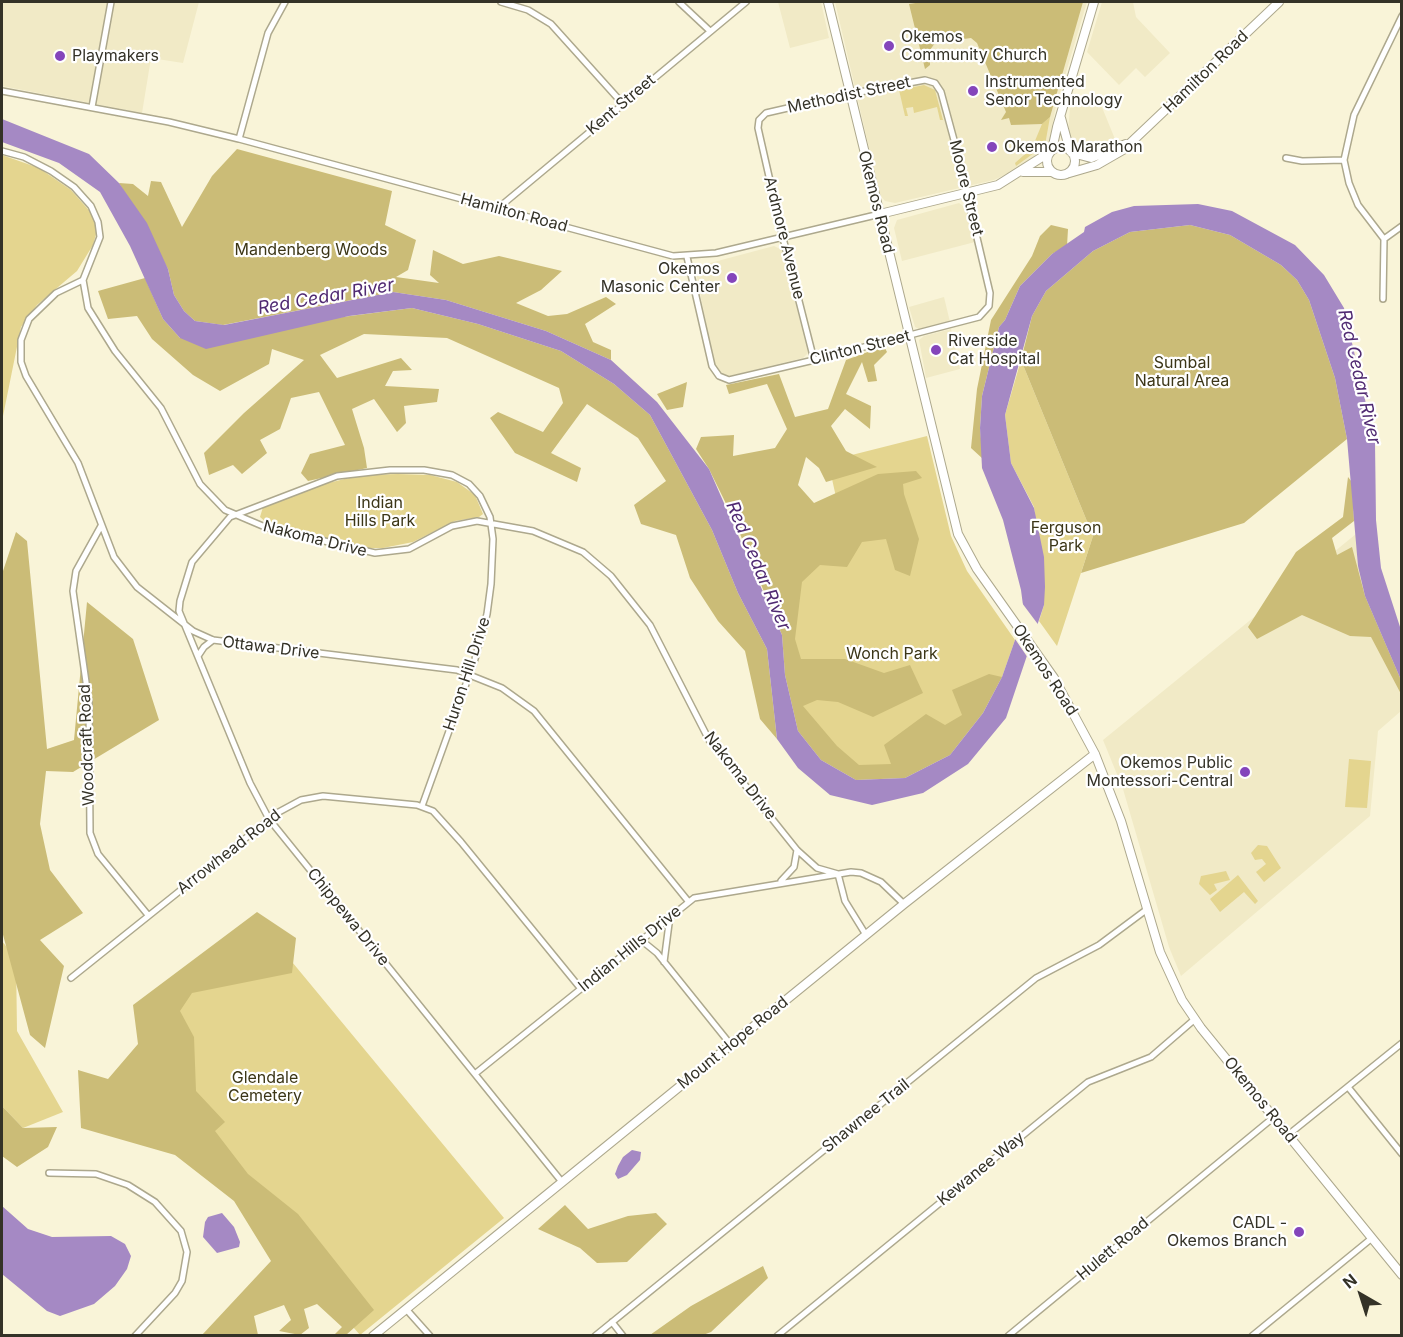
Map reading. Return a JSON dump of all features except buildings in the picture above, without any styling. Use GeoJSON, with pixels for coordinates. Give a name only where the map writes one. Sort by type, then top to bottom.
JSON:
{"type":"FeatureCollection","features":[{"type":"Feature","properties":{"kind":"street"},"geometry":{"type":"LineString","coordinates":[[92,107],[111,2]]}},
{"type":"Feature","properties":{"kind":"street"},"geometry":{"type":"LineString","coordinates":[[239,139],[268,33],[285,2]]}},
{"type":"Feature","properties":{"kind":"street"},"geometry":{"type":"LineString","coordinates":[[501,2],[528,10],[551,24],[623,104]]}},
{"type":"Feature","properties":{"kind":"street"},"geometry":{"type":"LineString","coordinates":[[679,2],[710,31]]}},
{"type":"Feature","properties":{"kind":"street","name":"Kent Street"},"geometry":{"type":"LineString","coordinates":[[497,209],[746,2]]}},
{"type":"Feature","properties":{"kind":"street","name":"Okemos Road"},"geometry":{"type":"LineString","coordinates":[[828,2],[958,534],[977,569],[1036,651],[1068,701],[1095,754],[1121,821],[1146,910],[1169,973],[1195,1019],[1401,1275]]}},
{"type":"Feature","properties":{"kind":"street"},"geometry":{"type":"LineString","coordinates":[[1061,116],[1074,164],[1066,174],[1052,172],[1047,163],[1094,2]]}},
{"type":"Feature","properties":{"kind":"street","name":"Hamilton Road"},"geometry":{"type":"LineString","coordinates":[[1066,174],[1107,160],[1133,141],[1279,2]]}},
{"type":"Feature","properties":{"kind":"street"},"geometry":{"type":"LineString","coordinates":[[1383,299],[1384,239],[1358,205],[1348,183],[1344,160],[1354,115],[1401,16]]}},
{"type":"Feature","properties":{"kind":"street","name":"Methodist Street"},"geometry":{"type":"LineString","coordinates":[[761,117],[766,113],[849,94],[925,80],[938,85]]}},
{"type":"Feature","properties":{"kind":"street","name":"Moore Street"},"geometry":{"type":"LineString","coordinates":[[938,85],[969,194],[990,293]]}},
{"type":"Feature","properties":{"kind":"street","name":"Hamilton Road"},"geometry":{"type":"LineString","coordinates":[[2,91],[92,107],[239,139],[656,252],[687,257],[783,238],[969,194],[998,185],[1023,172],[1051,151]]}},
{"type":"Feature","properties":{"kind":"street","name":"Ardmore Avenue"},"geometry":{"type":"LineString","coordinates":[[761,117],[758,128],[814,360]]}},
{"type":"Feature","properties":{"kind":"street","name":"Hamilton Road"},"geometry":{"type":"LineString","coordinates":[[1071,152],[1091,158],[1133,141]]}},
{"type":"Feature","properties":{"kind":"street"},"geometry":{"type":"LineString","coordinates":[[1051,151],[1060,148],[1071,152]]}},
{"type":"Feature","properties":{"kind":"street"},"geometry":{"type":"LineString","coordinates":[[2,151],[24,157],[51,171],[74,187],[91,206],[97,217],[100,237],[83,280]]}},
{"type":"Feature","properties":{"kind":"street"},"geometry":{"type":"LineString","coordinates":[[1286,158],[1302,161],[1344,160]]}},
{"type":"Feature","properties":{"kind":"street","name":"Hamilton Road"},"geometry":{"type":"LineString","coordinates":[[1023,172],[1052,172]]}},
{"type":"Feature","properties":{"kind":"street"},"geometry":{"type":"LineString","coordinates":[[1384,239],[1401,226]]}},
{"type":"Feature","properties":{"kind":"street","name":"Clinton Street"},"geometry":{"type":"LineString","coordinates":[[687,257],[704,337],[715,372],[723,379],[735,379],[814,360],[979,317],[989,306],[990,293]]}},
{"type":"Feature","properties":{"kind":"street","name":"Nakoma Drive"},"geometry":{"type":"LineString","coordinates":[[83,280],[88,308],[104,336],[137,381],[161,408],[200,484],[234,515],[294,535],[354,550],[384,554],[409,549],[458,524],[477,521],[533,531],[583,552],[611,576],[650,625],[710,740],[797,850],[813,865],[838,874]]}},
{"type":"Feature","properties":{"kind":"street","name":"Ottawa Drive"},"geometry":{"type":"LineString","coordinates":[[83,280],[56,293],[28,319],[21,340],[20,357],[26,376],[78,463],[114,557],[130,580],[144,594],[182,623],[213,640],[469,674],[502,688],[534,711],[688,901]]}},
{"type":"Feature","properties":{"kind":"street","name":"Huron Hill Drive"},"geometry":{"type":"LineString","coordinates":[[182,623],[180,601],[192,562],[223,524],[234,515],[337,476],[406,469],[440,472],[463,480],[480,496],[491,524],[493,561],[490,599],[484,629],[422,806]]}},
{"type":"Feature","properties":{"kind":"street","name":"Woodcraft Road"},"geometry":{"type":"LineString","coordinates":[[101,526],[75,571],[73,591],[88,703],[90,833],[98,854],[148,915]]}},
{"type":"Feature","properties":{"kind":"street","name":"Chippewa Drive"},"geometry":{"type":"LineString","coordinates":[[182,623],[198,656],[250,783],[269,819],[562,1182]]}},
{"type":"Feature","properties":{"kind":"street"},"geometry":{"type":"LineString","coordinates":[[198,656],[204,646],[213,640]]}},
{"type":"Feature","properties":{"kind":"street","name":"Mount Hope Road"},"geometry":{"type":"LineString","coordinates":[[373,1335],[904,904],[1095,754]]}},
{"type":"Feature","properties":{"kind":"street","name":"Arrowhead Road"},"geometry":{"type":"LineString","coordinates":[[71,978],[269,819],[293,803],[323,796],[422,806]]}},
{"type":"Feature","properties":{"kind":"street"},"geometry":{"type":"LineString","coordinates":[[422,806],[440,816],[580,989]]}},
{"type":"Feature","properties":{"kind":"street"},"geometry":{"type":"LineString","coordinates":[[779,882],[792,872],[797,850]]}},
{"type":"Feature","properties":{"kind":"street","name":"Indian Hills Drive"},"geometry":{"type":"LineString","coordinates":[[476,1073],[688,901],[701,896],[779,882],[856,872],[876,878],[904,904]]}},
{"type":"Feature","properties":{"kind":"street"},"geometry":{"type":"LineString","coordinates":[[838,874],[845,901],[866,935]]}},
{"type":"Feature","properties":{"kind":"street","name":"Shawnee Trail"},"geometry":{"type":"LineString","coordinates":[[595,1335],[1036,978],[1099,945],[1146,910]]}},
{"type":"Feature","properties":{"kind":"street"},"geometry":{"type":"LineString","coordinates":[[664,962],[670,916]]}},
{"type":"Feature","properties":{"kind":"street"},"geometry":{"type":"LineString","coordinates":[[641,940],[664,962],[730,1045]]}},
{"type":"Feature","properties":{"kind":"street","name":"Kewanee Way"},"geometry":{"type":"LineString","coordinates":[[777,1335],[1088,1082],[1151,1057],[1195,1019]]}},
{"type":"Feature","properties":{"kind":"street"},"geometry":{"type":"LineString","coordinates":[[1288,1135],[1401,1043]]}},
{"type":"Feature","properties":{"kind":"street"},"geometry":{"type":"LineString","coordinates":[[1348,1087],[1401,1154]]}},
{"type":"Feature","properties":{"kind":"street","name":"Hulett Road"},"geometry":{"type":"LineString","coordinates":[[1008,1335],[1274,1117]]}},
{"type":"Feature","properties":{"kind":"street"},"geometry":{"type":"LineString","coordinates":[[49,1173],[86,1173],[128,1185],[155,1202],[181,1231],[187,1260],[182,1281],[175,1293],[135,1335]]}},
{"type":"Feature","properties":{"kind":"street"},"geometry":{"type":"LineString","coordinates":[[1252,1335],[1372,1238]]}},
{"type":"Feature","properties":{"kind":"street"},"geometry":{"type":"LineString","coordinates":[[406,1309],[430,1335]]}},
{"type":"Feature","properties":{"kind":"street"},"geometry":{"type":"LineString","coordinates":[[612,1322],[623,1335]]}},
{"type":"Feature","properties":{"kind":"shaded area"},"geometry":{"type":"Polygon","coordinates":[[[2,2],[199,2],[183,63],[151,58],[142,113],[2,86],[2,2]]]}},
{"type":"Feature","properties":{"kind":"shaded area"},"geometry":{"type":"Polygon","coordinates":[[[778,2],[821,2],[829,38],[790,48],[778,2]]]}},
{"type":"Feature","properties":{"kind":"shaded area"},"geometry":{"type":"Polygon","coordinates":[[[835,2],[1087,2],[1056,106],[1048,148],[1015,170],[994,180],[895,203],[885,201],[880,195],[835,2]]]}},
{"type":"Feature","properties":{"kind":"shaded area"},"geometry":{"type":"Polygon","coordinates":[[[1102,2],[1133,2],[1136,17],[1170,53],[1145,77],[1136,68],[1119,85],[1087,52],[1102,2]]]}},
{"type":"Feature","properties":{"kind":"shaded area"},"geometry":{"type":"Polygon","coordinates":[[[1099,100],[1117,144],[1095,154],[1079,152],[1071,145],[1068,132],[1070,108],[1099,100]]]}},
{"type":"Feature","properties":{"kind":"shaded area"},"geometry":{"type":"Polygon","coordinates":[[[959,203],[967,209],[975,242],[902,261],[894,228],[897,220],[959,203]]]}},
{"type":"Feature","properties":{"kind":"shaded area"},"geometry":{"type":"Polygon","coordinates":[[[774,246],[782,250],[808,353],[803,358],[730,376],[724,375],[716,367],[712,354],[695,267],[774,246]]]}},
{"type":"Feature","properties":{"kind":"shaded area"},"geometry":{"type":"Polygon","coordinates":[[[944,297],[950,322],[919,329],[915,327],[909,307],[944,297]]]}},
{"type":"Feature","properties":{"kind":"shaded area"},"geometry":{"type":"Polygon","coordinates":[[[951,329],[960,369],[926,378],[919,340],[924,336],[951,329]]]}},
{"type":"Feature","properties":{"kind":"shaded area","name":"Okemos Public Montessori-Central"},"geometry":{"type":"Polygon","coordinates":[[[1356,534],[1358,566],[1401,680],[1401,711],[1378,731],[1370,816],[1181,976],[1169,947],[1123,789],[1103,740],[1356,534]]]}},
{"type":"Feature","properties":{"kind":"green space"},"geometry":{"type":"Polygon","coordinates":[[[922,2],[1083,2],[1050,117],[1042,124],[1011,125],[1009,118],[1001,120],[1006,112],[977,43],[971,38],[935,43],[930,50],[930,65],[925,69],[909,4],[922,2]]]}},
{"type":"Feature","properties":{"kind":"green space"},"geometry":{"type":"Polygon","coordinates":[[[924,85],[935,90],[943,120],[940,120],[937,107],[914,113],[913,107],[906,108],[908,116],[905,116],[899,90],[924,85]]]}},
{"type":"Feature","properties":{"kind":"green space"},"geometry":{"type":"Polygon","coordinates":[[[1050,117],[1045,145],[1016,166],[1015,163],[1032,148],[1042,124],[1050,117]]]}},
{"type":"Feature","properties":{"kind":"green space","name":"Mandenberg Woods"},"geometry":{"type":"Polygon","coordinates":[[[237,149],[392,191],[385,225],[416,240],[408,270],[396,277],[439,283],[430,275],[433,250],[463,264],[499,256],[562,271],[541,290],[516,303],[548,316],[567,314],[606,297],[616,304],[585,324],[593,342],[611,350],[611,360],[546,331],[446,300],[393,292],[223,325],[195,321],[184,311],[174,295],[168,269],[119,183],[133,184],[148,196],[151,181],[161,182],[182,227],[212,176],[237,149]]]}},
{"type":"Feature","properties":{"kind":"green space"},"geometry":{"type":"Polygon","coordinates":[[[2,155],[39,168],[71,190],[94,216],[97,231],[93,245],[77,271],[37,305],[21,327],[2,421],[2,155]]]}},
{"type":"Feature","properties":{"kind":"green space"},"geometry":{"type":"Polygon","coordinates":[[[1051,225],[1068,229],[1067,246],[1052,254],[1020,286],[1005,320],[999,327],[982,396],[980,428],[983,459],[971,448],[977,389],[991,320],[1032,256],[1040,236],[1051,225]]]}},
{"type":"Feature","properties":{"kind":"green space","name":"Sumbal Natural Area"},"geometry":{"type":"Polygon","coordinates":[[[1190,225],[1230,235],[1281,265],[1297,280],[1309,300],[1335,378],[1347,439],[1244,523],[1081,573],[1093,536],[1021,360],[1032,316],[1046,291],[1093,251],[1130,232],[1190,225]]]}},
{"type":"Feature","properties":{"kind":"green space"},"geometry":{"type":"Polygon","coordinates":[[[145,278],[163,319],[180,338],[412,308],[478,324],[561,351],[614,384],[650,415],[712,530],[738,593],[767,649],[777,739],[760,719],[745,651],[718,621],[690,578],[676,535],[641,524],[634,505],[666,481],[638,438],[587,404],[551,453],[581,468],[577,482],[515,453],[490,418],[498,412],[543,432],[563,403],[559,388],[447,338],[364,334],[320,355],[337,378],[401,358],[412,370],[393,371],[385,386],[439,389],[437,402],[404,406],[406,423],[397,432],[374,399],[352,409],[364,448],[367,468],[308,481],[301,473],[310,454],[345,445],[319,392],[291,398],[280,429],[260,440],[267,453],[242,474],[233,465],[209,475],[204,453],[244,413],[304,360],[272,349],[269,364],[220,391],[193,375],[152,339],[137,316],[108,319],[98,291],[145,278]]]}},
{"type":"Feature","properties":{"kind":"green space"},"geometry":{"type":"Polygon","coordinates":[[[884,346],[887,352],[874,365],[877,381],[868,382],[862,362],[846,394],[871,406],[870,429],[845,409],[831,426],[846,451],[877,467],[826,482],[819,468],[806,457],[798,485],[814,503],[878,474],[916,471],[922,478],[903,484],[904,494],[919,539],[910,576],[895,570],[886,539],[862,542],[847,567],[820,565],[802,582],[795,639],[801,659],[845,659],[884,673],[910,665],[923,693],[873,717],[838,702],[817,700],[803,706],[837,746],[859,765],[891,764],[884,745],[926,714],[945,725],[962,715],[952,690],[989,674],[1002,677],[983,713],[950,755],[905,778],[856,780],[821,760],[798,731],[785,675],[782,635],[735,522],[709,469],[696,449],[701,437],[734,435],[733,456],[775,448],[787,429],[767,384],[729,394],[726,385],[779,374],[795,417],[828,409],[846,360],[884,346]]]}},
{"type":"Feature","properties":{"kind":"green space","name":"Ferguson Park"},"geometry":{"type":"Polygon","coordinates":[[[1021,360],[1093,536],[1057,646],[1039,621],[1044,605],[1034,507],[1011,463],[1005,415],[1021,360]]]}},
{"type":"Feature","properties":{"kind":"green space"},"geometry":{"type":"Polygon","coordinates":[[[687,382],[683,407],[667,410],[657,394],[687,382]]]}},
{"type":"Feature","properties":{"kind":"green space","name":"Wonch Park"},"geometry":{"type":"Polygon","coordinates":[[[927,436],[951,536],[967,571],[1015,640],[1002,677],[950,755],[856,780],[798,731],[783,512],[840,515],[828,461],[927,436]]]}},
{"type":"Feature","properties":{"kind":"green space","name":"Indian Hills Park"},"geometry":{"type":"Polygon","coordinates":[[[361,475],[430,475],[457,482],[475,495],[483,514],[479,517],[455,521],[413,542],[383,548],[363,548],[330,540],[268,524],[260,517],[263,507],[320,485],[361,475]]]}},
{"type":"Feature","properties":{"kind":"green space"},"geometry":{"type":"Polygon","coordinates":[[[1348,477],[1352,482],[1354,521],[1332,538],[1337,555],[1352,547],[1365,596],[1401,680],[1401,694],[1371,637],[1350,636],[1302,615],[1257,639],[1248,627],[1296,552],[1343,517],[1348,477]]]}},
{"type":"Feature","properties":{"kind":"green space"},"geometry":{"type":"Polygon","coordinates":[[[16,532],[27,541],[47,749],[74,740],[87,602],[133,639],[159,720],[73,772],[46,771],[40,824],[50,870],[83,913],[40,940],[64,966],[45,1048],[30,1035],[2,931],[2,574],[16,532]]]}},
{"type":"Feature","properties":{"kind":"green space"},"geometry":{"type":"Polygon","coordinates":[[[1349,759],[1371,761],[1367,808],[1345,807],[1349,759]]]}},
{"type":"Feature","properties":{"kind":"green space"},"geometry":{"type":"Polygon","coordinates":[[[1258,845],[1267,846],[1281,868],[1264,882],[1256,872],[1266,864],[1262,859],[1255,860],[1251,853],[1258,845]]]}},
{"type":"Feature","properties":{"kind":"green space"},"geometry":{"type":"Polygon","coordinates":[[[1226,871],[1230,880],[1214,884],[1217,890],[1210,895],[1199,884],[1201,876],[1226,871]]]}},
{"type":"Feature","properties":{"kind":"green space"},"geometry":{"type":"Polygon","coordinates":[[[1238,875],[1258,901],[1255,904],[1244,892],[1220,912],[1210,899],[1238,875]]]}},
{"type":"Feature","properties":{"kind":"green space"},"geometry":{"type":"Polygon","coordinates":[[[257,912],[296,938],[292,973],[192,993],[180,1011],[194,1037],[196,1091],[225,1122],[215,1131],[248,1174],[298,1214],[374,1310],[346,1335],[334,1335],[342,1327],[317,1304],[304,1309],[309,1328],[300,1335],[279,1331],[291,1320],[284,1305],[254,1316],[258,1335],[202,1335],[271,1261],[234,1201],[175,1155],[81,1128],[78,1070],[108,1079],[138,1044],[133,1005],[257,912]]]}},
{"type":"Feature","properties":{"kind":"green space","name":"Glendale Cemetery"},"geometry":{"type":"Polygon","coordinates":[[[254,916],[504,1218],[360,1335],[235,1191],[140,1009],[254,916]]]}},
{"type":"Feature","properties":{"kind":"green space"},"geometry":{"type":"Polygon","coordinates":[[[2,941],[16,959],[17,1031],[63,1112],[23,1128],[2,1106],[2,941]]]}},
{"type":"Feature","properties":{"kind":"green space"},"geometry":{"type":"Polygon","coordinates":[[[2,1106],[23,1128],[57,1127],[48,1147],[17,1167],[2,1156],[2,1106]]]}},
{"type":"Feature","properties":{"kind":"green space"},"geometry":{"type":"Polygon","coordinates":[[[565,1205],[588,1229],[628,1216],[656,1213],[667,1224],[627,1262],[597,1263],[580,1248],[538,1229],[565,1205]]]}},
{"type":"Feature","properties":{"kind":"green space"},"geometry":{"type":"Polygon","coordinates":[[[763,1266],[768,1278],[711,1332],[703,1335],[650,1335],[691,1306],[763,1266]]]}},
{"type":"Feature","properties":{"kind":"water","name":"Red Cedar River"},"geometry":{"type":"Polygon","coordinates":[[[2,119],[89,154],[119,183],[147,223],[168,269],[174,295],[184,311],[195,321],[224,325],[393,292],[446,300],[546,331],[611,360],[657,402],[709,469],[782,635],[785,675],[798,731],[821,760],[856,780],[905,778],[950,755],[983,713],[1002,677],[1024,613],[1021,590],[1003,520],[982,468],[980,428],[982,396],[999,327],[1005,320],[1020,286],[1052,254],[1084,232],[1085,227],[1112,212],[1134,206],[1198,204],[1232,211],[1295,245],[1324,275],[1344,308],[1375,443],[1376,520],[1381,568],[1401,630],[1401,680],[1365,596],[1358,566],[1347,439],[1335,378],[1309,300],[1297,280],[1281,265],[1230,235],[1190,225],[1130,232],[1093,251],[1046,291],[1032,316],[1005,415],[1011,463],[1034,508],[1044,557],[1045,587],[1044,605],[1006,718],[968,764],[923,793],[872,805],[830,795],[798,768],[777,739],[767,649],[738,593],[712,530],[650,415],[614,384],[561,351],[478,324],[412,308],[349,316],[206,349],[180,338],[163,319],[130,246],[100,192],[59,163],[2,142],[2,119]]]}},
{"type":"Feature","properties":{"kind":"water"},"geometry":{"type":"Polygon","coordinates":[[[632,1150],[641,1152],[640,1160],[627,1175],[618,1179],[615,1174],[618,1166],[623,1157],[632,1150]]]}},
{"type":"Feature","properties":{"kind":"water"},"geometry":{"type":"Polygon","coordinates":[[[2,1206],[28,1229],[52,1237],[111,1236],[125,1244],[131,1256],[127,1269],[115,1286],[94,1304],[60,1316],[47,1311],[2,1274],[2,1206]]]}},
{"type":"Feature","properties":{"kind":"water"},"geometry":{"type":"Polygon","coordinates":[[[222,1213],[234,1227],[240,1242],[239,1247],[217,1253],[203,1237],[208,1217],[222,1213]]]}},
{"type":"Feature","properties":{"kind":"pier"},"geometry":{"type":"Polygon","coordinates":[[[1019,599],[1040,627],[1028,658],[1013,636],[1021,613],[1019,599]]]}},
{"type":"Feature","properties":{"kind":"place","name":"Okemos Community Church"},"geometry":{"type":"Point","coordinates":[889,46]}},
{"type":"Feature","properties":{"kind":"place","name":"Playmakers"},"geometry":{"type":"Point","coordinates":[60,56]}},
{"type":"Feature","properties":{"kind":"place","name":"Instrumented Senor Technology"},"geometry":{"type":"Point","coordinates":[973,91]}},
{"type":"Feature","properties":{"kind":"place","name":"Okemos Marathon"},"geometry":{"type":"Point","coordinates":[992,147]}},
{"type":"Feature","properties":{"kind":"place","name":"Okemos Masonic Center"},"geometry":{"type":"Point","coordinates":[732,278]}},
{"type":"Feature","properties":{"kind":"place","name":"Riverside Cat Hospital"},"geometry":{"type":"Point","coordinates":[936,350]}},
{"type":"Feature","properties":{"kind":"place","name":"Okemos Public Montessori-Central"},"geometry":{"type":"Point","coordinates":[1245,772]}},
{"type":"Feature","properties":{"kind":"place","name":"CADL - Okemos Branch"},"geometry":{"type":"Point","coordinates":[1299,1232]}}]}
